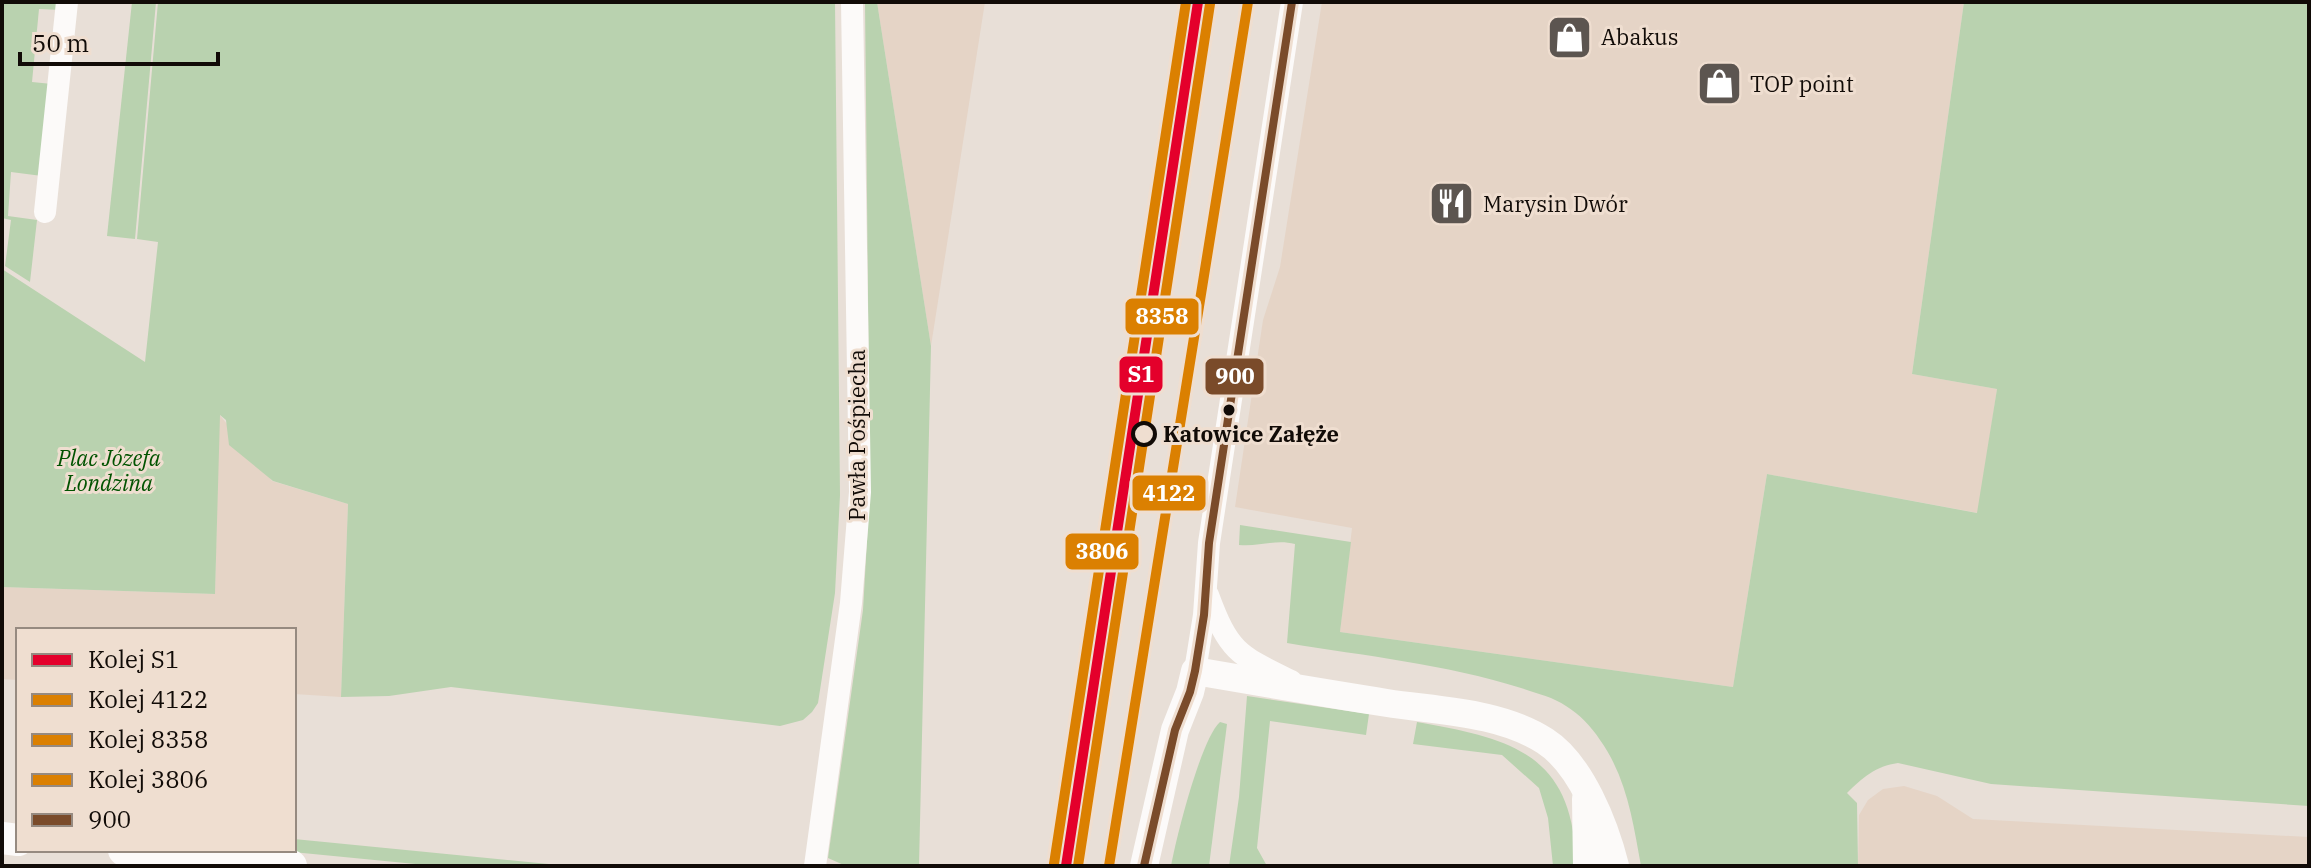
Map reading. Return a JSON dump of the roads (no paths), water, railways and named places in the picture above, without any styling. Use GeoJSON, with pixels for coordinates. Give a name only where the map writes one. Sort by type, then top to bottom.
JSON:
{"type":"FeatureCollection","features":[{"type":"Feature","properties":{"kind":"main road"},"geometry":{"type":"LineString","coordinates":[[145,852],[291,866]]}},
{"type":"Feature","properties":{"kind":"street"},"geometry":{"type":"LineString","coordinates":[[45,212],[67,2]]}},
{"type":"Feature","properties":{"kind":"street","name":"Pawła Pośpiecha"},"geometry":{"type":"LineString","coordinates":[[815,866],[851,603],[860,492],[852,2]]}},
{"type":"Feature","properties":{"kind":"street"},"geometry":{"type":"LineString","coordinates":[[1144,866],[1175,730],[1195,671],[1207,592],[1209,543],[1292,2]]}},
{"type":"Feature","properties":{"kind":"street"},"geometry":{"type":"LineString","coordinates":[[1207,592],[1222,631],[1245,659],[1306,689]]}},
{"type":"Feature","properties":{"kind":"street"},"geometry":{"type":"LineString","coordinates":[[1195,671],[1455,713],[1521,729],[1547,742],[1564,759],[1607,833],[1615,866]]}},
{"type":"Feature","properties":{"kind":"street"},"geometry":{"type":"LineString","coordinates":[[1586,794],[1587,866]]}},
{"type":"Feature","properties":{"kind":"rail line","name":"3806"},"geometry":{"type":"LineString","coordinates":[[1054,864],[1186,2]]}},
{"type":"Feature","properties":{"kind":"rail line","name":"S1"},"geometry":{"type":"LineString","coordinates":[[1066,866],[1198,2]]}},
{"type":"Feature","properties":{"kind":"rail line","name":"4122"},"geometry":{"type":"LineString","coordinates":[[1109,866],[1248,2]]}},
{"type":"Feature","properties":{"kind":"rail line","name":"8358"},"geometry":{"type":"LineString","coordinates":[[1078,866],[1210,4]]}},
{"type":"Feature","properties":{"kind":"place","name":"Abakus"},"geometry":{"type":"Point","coordinates":[1570,37]}},
{"type":"Feature","properties":{"kind":"place","name":"TOP point"},"geometry":{"type":"Point","coordinates":[1719,84]}},
{"type":"Feature","properties":{"kind":"place","name":"Marysin Dwór"},"geometry":{"type":"Point","coordinates":[1452,204]}},
{"type":"Feature","properties":{"kind":"place","name":"Katowice Załęże"},"geometry":{"type":"Point","coordinates":[1144,434]}},
{"type":"Feature","properties":{"kind":"park label","name":"Plac Józefa Londzina"},"geometry":{"type":"Point","coordinates":[109,470]}}]}
